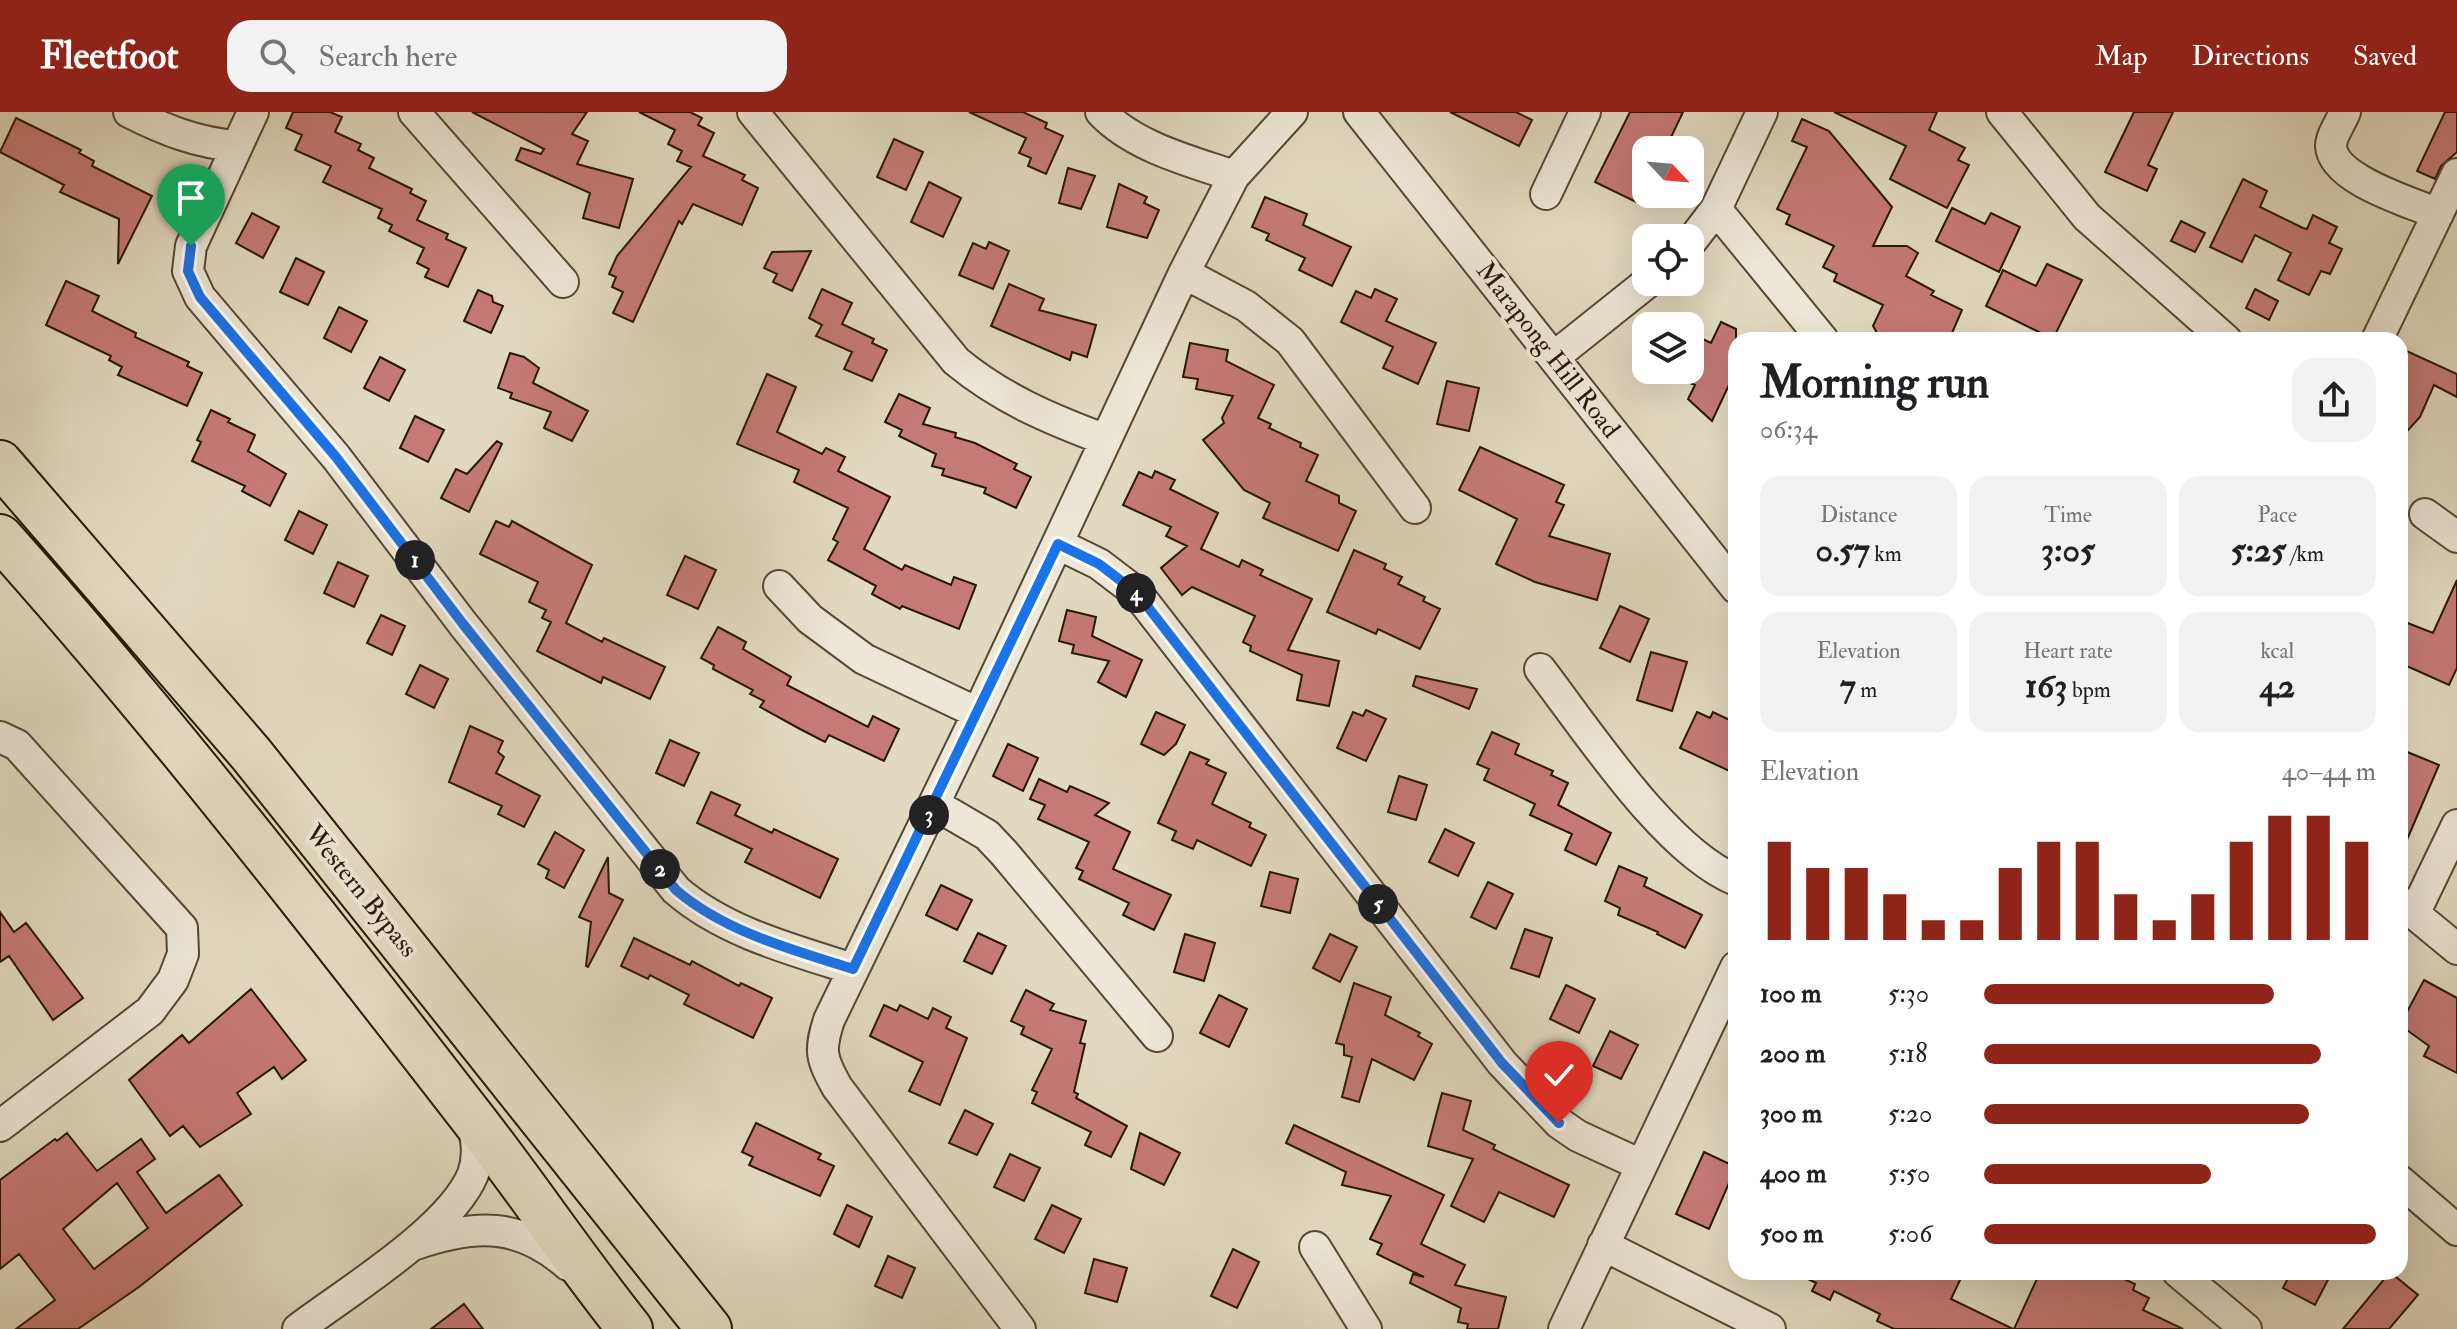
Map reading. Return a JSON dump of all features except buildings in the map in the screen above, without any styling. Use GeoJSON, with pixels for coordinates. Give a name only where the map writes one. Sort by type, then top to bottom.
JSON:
{"type":"FeatureCollection","features":[{"type":"Feature","properties":{"kind":"highway","name":"Western Bypass"},"geometry":{"type":"LineString","coordinates":[[0,463],[251,754],[709,1329]]}},
{"type":"Feature","properties":{"kind":"highway","name":"Western Bypass"},"geometry":{"type":"LineString","coordinates":[[0,537],[101,650],[472,1117],[628,1326]]}},
{"type":"Feature","properties":{"kind":"street"},"geometry":{"type":"LineString","coordinates":[[129,112],[187,138],[207,144],[237,146]]}},
{"type":"Feature","properties":{"kind":"street"},"geometry":{"type":"LineString","coordinates":[[253,112],[191,246],[188,271],[200,297],[336,457],[463,624],[676,890],[718,920],[853,969]]}},
{"type":"Feature","properties":{"kind":"street"},"geometry":{"type":"LineString","coordinates":[[414,112],[563,282]]}},
{"type":"Feature","properties":{"kind":"street"},"geometry":{"type":"LineString","coordinates":[[753,112],[956,361],[1013,402],[1106,440]]}},
{"type":"Feature","properties":{"kind":"street"},"geometry":{"type":"LineString","coordinates":[[1101,112],[1109,121],[1142,141],[1234,176]]}},
{"type":"Feature","properties":{"kind":"street"},"geometry":{"type":"LineString","coordinates":[[1020,1329],[837,1087],[823,1062],[821,1044],[853,969],[978,713],[1184,273],[1234,176],[1292,112]]}},
{"type":"Feature","properties":{"kind":"street","name":"Marapong Hill Road"},"geometry":{"type":"LineString","coordinates":[[1359,112],[1728,578]]}},
{"type":"Feature","properties":{"kind":"street"},"geometry":{"type":"LineString","coordinates":[[1546,194],[1585,112]]}},
{"type":"Feature","properties":{"kind":"street"},"geometry":{"type":"LineString","coordinates":[[1704,225],[1716,209],[1762,112]]}},
{"type":"Feature","properties":{"kind":"street"},"geometry":{"type":"LineString","coordinates":[[2002,112],[2087,217],[2217,332]]}},
{"type":"Feature","properties":{"kind":"street"},"geometry":{"type":"LineString","coordinates":[[2345,112],[2331,142],[2333,158],[2341,167],[2361,181],[2438,214]]}},
{"type":"Feature","properties":{"kind":"street"},"geometry":{"type":"LineString","coordinates":[[2381,332],[2457,174]]}},
{"type":"Feature","properties":{"kind":"street"},"geometry":{"type":"LineString","coordinates":[[1716,209],[1816,332]]}},
{"type":"Feature","properties":{"kind":"street"},"geometry":{"type":"LineString","coordinates":[[1184,273],[1246,306],[1290,341],[1415,508]]}},
{"type":"Feature","properties":{"kind":"street"},"geometry":{"type":"LineString","coordinates":[[1554,357],[1632,295]]}},
{"type":"Feature","properties":{"kind":"street"},"geometry":{"type":"LineString","coordinates":[[2425,514],[2457,537]]}},
{"type":"Feature","properties":{"kind":"street"},"geometry":{"type":"LineString","coordinates":[[1058,544],[1099,564],[1137,593],[1493,1052],[1541,1107],[1578,1136],[1641,1165]]}},
{"type":"Feature","properties":{"kind":"street"},"geometry":{"type":"LineString","coordinates":[[779,586],[810,619],[864,659],[978,713]]}},
{"type":"Feature","properties":{"kind":"street"},"geometry":{"type":"LineString","coordinates":[[1540,669],[1643,801],[1684,847],[1703,863],[1728,876]]}},
{"type":"Feature","properties":{"kind":"street"},"geometry":{"type":"LineString","coordinates":[[0,737],[17,745],[182,928],[183,954],[173,980],[150,1011],[0,1126]]}},
{"type":"Feature","properties":{"kind":"street"},"geometry":{"type":"LineString","coordinates":[[934,804],[966,821],[996,844],[1157,1036]]}},
{"type":"Feature","properties":{"kind":"street"},"geometry":{"type":"LineString","coordinates":[[2408,906],[2457,825]]}},
{"type":"Feature","properties":{"kind":"street"},"geometry":{"type":"LineString","coordinates":[[2408,909],[2457,949]]}},
{"type":"Feature","properties":{"kind":"street"},"geometry":{"type":"LineString","coordinates":[[1564,1329],[1728,987]]}},
{"type":"Feature","properties":{"kind":"street"},"geometry":{"type":"LineString","coordinates":[[298,1329],[407,1247],[457,1200],[474,1171],[478,1148],[472,1117]]}},
{"type":"Feature","properties":{"kind":"street"},"geometry":{"type":"LineString","coordinates":[[2408,1188],[2457,1230]]}},
{"type":"Feature","properties":{"kind":"street"},"geometry":{"type":"LineString","coordinates":[[407,1247],[466,1230],[509,1232],[532,1239],[553,1252],[585,1280],[628,1326]]}},
{"type":"Feature","properties":{"kind":"street"},"geometry":{"type":"LineString","coordinates":[[1603,1245],[1770,1329]]}},
{"type":"Feature","properties":{"kind":"street"},"geometry":{"type":"LineString","coordinates":[[1315,1247],[1366,1329]]}},
{"type":"Feature","properties":{"kind":"street"},"geometry":{"type":"LineString","coordinates":[[2188,1280],[2246,1329]]}},
{"type":"Feature","properties":{"kind":"route"},"geometry":{"type":"LineString","coordinates":[[191,246],[188,271],[200,297],[336,457],[463,624],[676,890],[696,907],[718,920],[853,969],[1058,544],[1099,564],[1137,593],[1502,1063],[1559,1123]]}}]}
